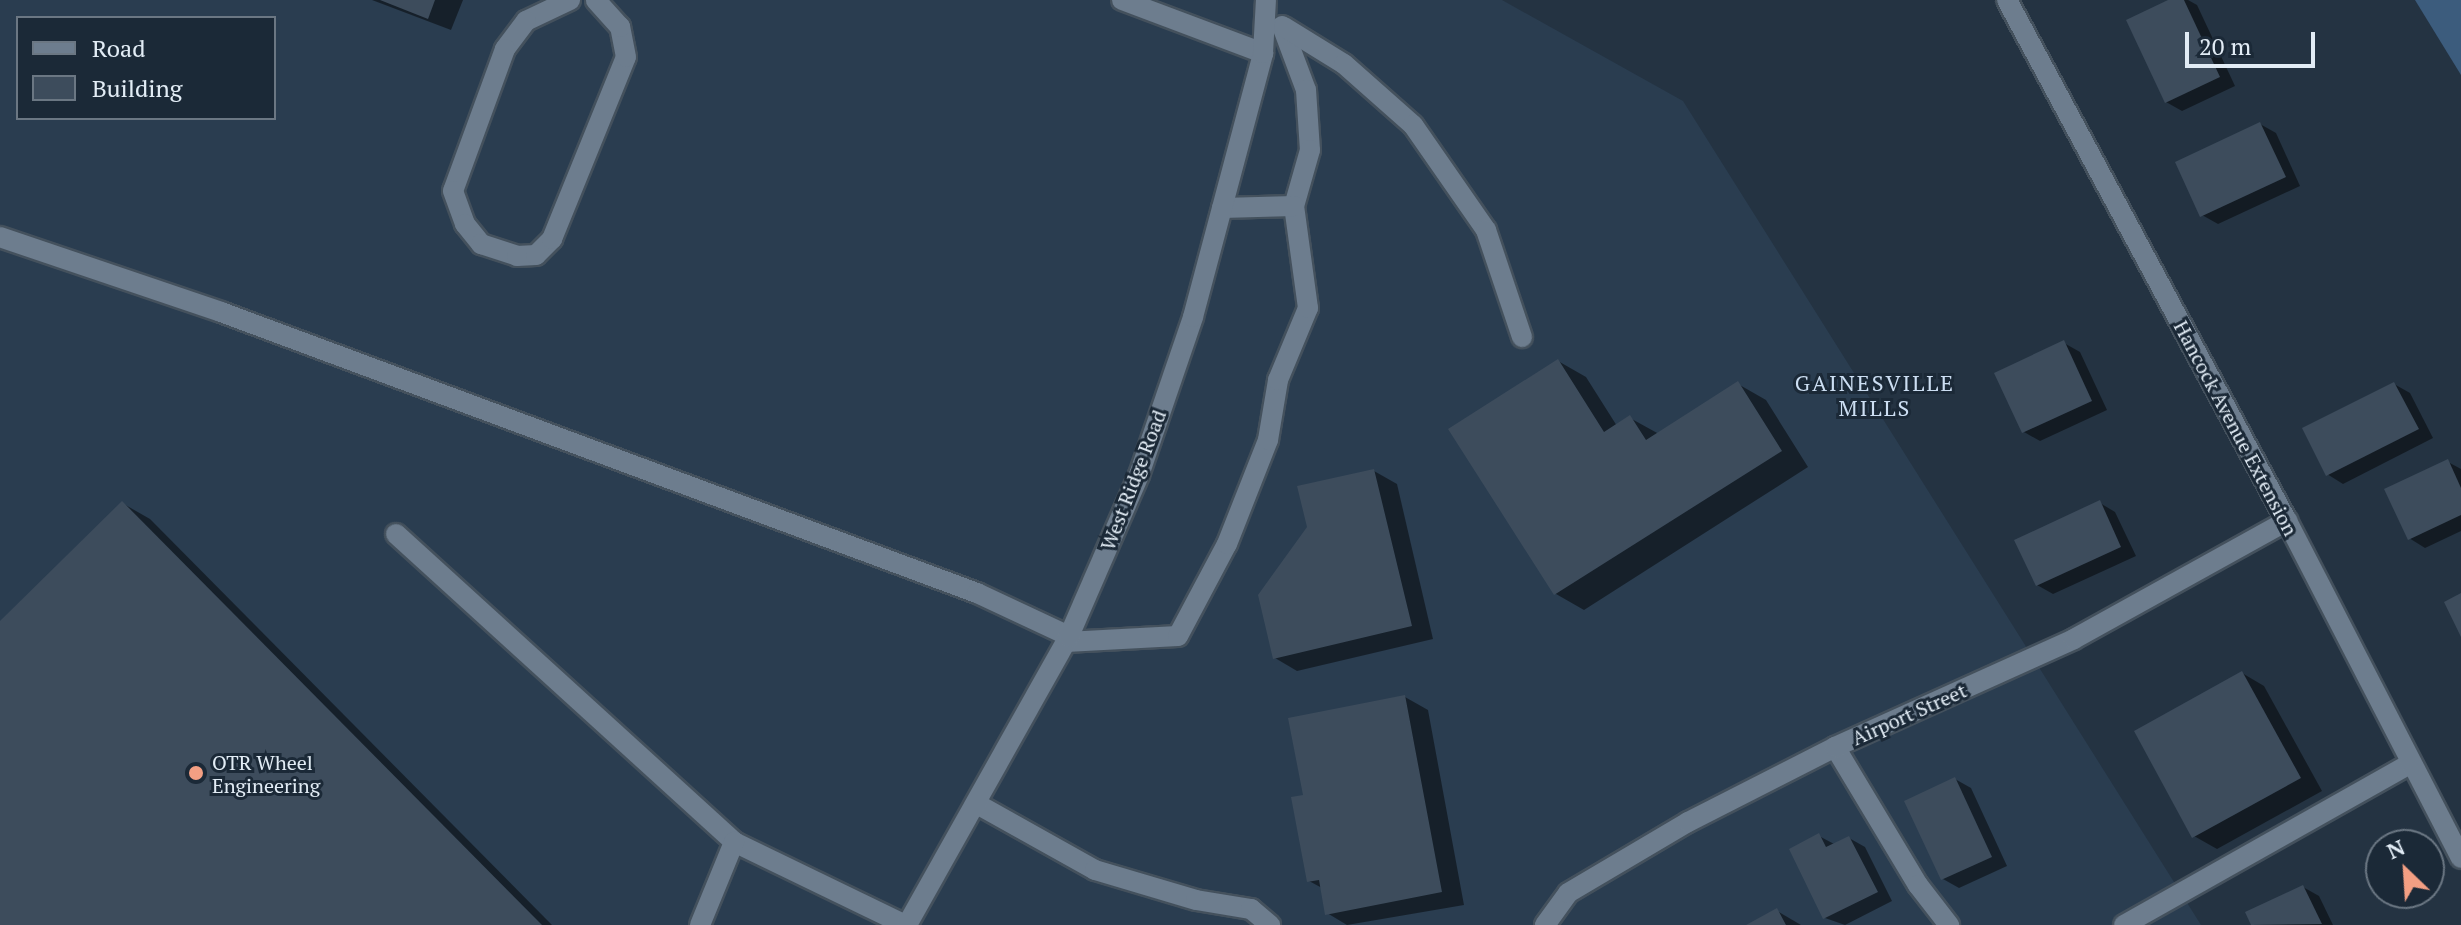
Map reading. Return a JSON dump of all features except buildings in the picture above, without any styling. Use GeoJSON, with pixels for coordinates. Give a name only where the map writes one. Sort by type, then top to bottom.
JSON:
{"type":"FeatureCollection","features":[{"type":"Feature","properties":{"kind":"street"},"geometry":{"type":"LineString","coordinates":[[570,0],[526,21],[505,49],[453,191],[465,224],[481,244],[517,256],[536,255],[552,239],[626,57],[620,27],[596,0]]}},
{"type":"Feature","properties":{"kind":"street"},"geometry":{"type":"LineString","coordinates":[[1122,0],[1263,53]]}},
{"type":"Feature","properties":{"kind":"street","name":"West Ridge Road"},"geometry":{"type":"LineString","coordinates":[[906,925],[977,804],[1067,639],[1139,475],[1193,317],[1263,53],[1274,24],[1266,0]]}},
{"type":"Feature","properties":{"kind":"street","name":"Hancock Avenue Extension"},"geometry":{"type":"LineString","coordinates":[[2007,0],[2287,521],[2461,858]]}},
{"type":"Feature","properties":{"kind":"street"},"geometry":{"type":"LineString","coordinates":[[0,237],[221,312],[933,576],[1067,639],[1178,636],[1227,544],[1268,440],[1278,380],[1308,308],[1294,206],[1310,150],[1306,90],[1274,24]]}},
{"type":"Feature","properties":{"kind":"street"},"geometry":{"type":"LineString","coordinates":[[1274,24],[1344,64],[1413,125],[1486,230],[1522,337]]}},
{"type":"Feature","properties":{"kind":"street"},"geometry":{"type":"LineString","coordinates":[[1222,208],[1294,206]]}},
{"type":"Feature","properties":{"kind":"street","name":"Airport Street"},"geometry":{"type":"LineString","coordinates":[[1545,925],[1568,893],[1688,822],[1835,747],[2074,639],[2287,521]]}},
{"type":"Feature","properties":{"kind":"street"},"geometry":{"type":"LineString","coordinates":[[396,534],[734,842],[906,925]]}},
{"type":"Feature","properties":{"kind":"street"},"geometry":{"type":"LineString","coordinates":[[1835,747],[1918,885],[1949,925]]}},
{"type":"Feature","properties":{"kind":"street"},"geometry":{"type":"LineString","coordinates":[[2124,925],[2410,764]]}},
{"type":"Feature","properties":{"kind":"street"},"geometry":{"type":"LineString","coordinates":[[977,804],[1095,870],[1196,900],[1251,909],[1270,925]]}},
{"type":"Feature","properties":{"kind":"street"},"geometry":{"type":"LineString","coordinates":[[700,925],[734,842]]}},
{"type":"Feature","properties":{"kind":"shaded area"},"geometry":{"type":"Polygon","coordinates":[[[0,0],[1502,0],[1683,101],[2201,925],[0,925],[0,0]]]}},
{"type":"Feature","properties":{"kind":"shaded area"},"geometry":{"type":"Polygon","coordinates":[[[2415,0],[2461,0],[2461,75],[2415,0]]]}},
{"type":"Feature","properties":{"kind":"place","name":"OTR Wheel Engineering"},"geometry":{"type":"Point","coordinates":[196,773]}},
{"type":"Feature","properties":{"kind":"district","name":"GAINESVILLE MILLS"},"geometry":{"type":"Point","coordinates":[1875,394]}}]}
